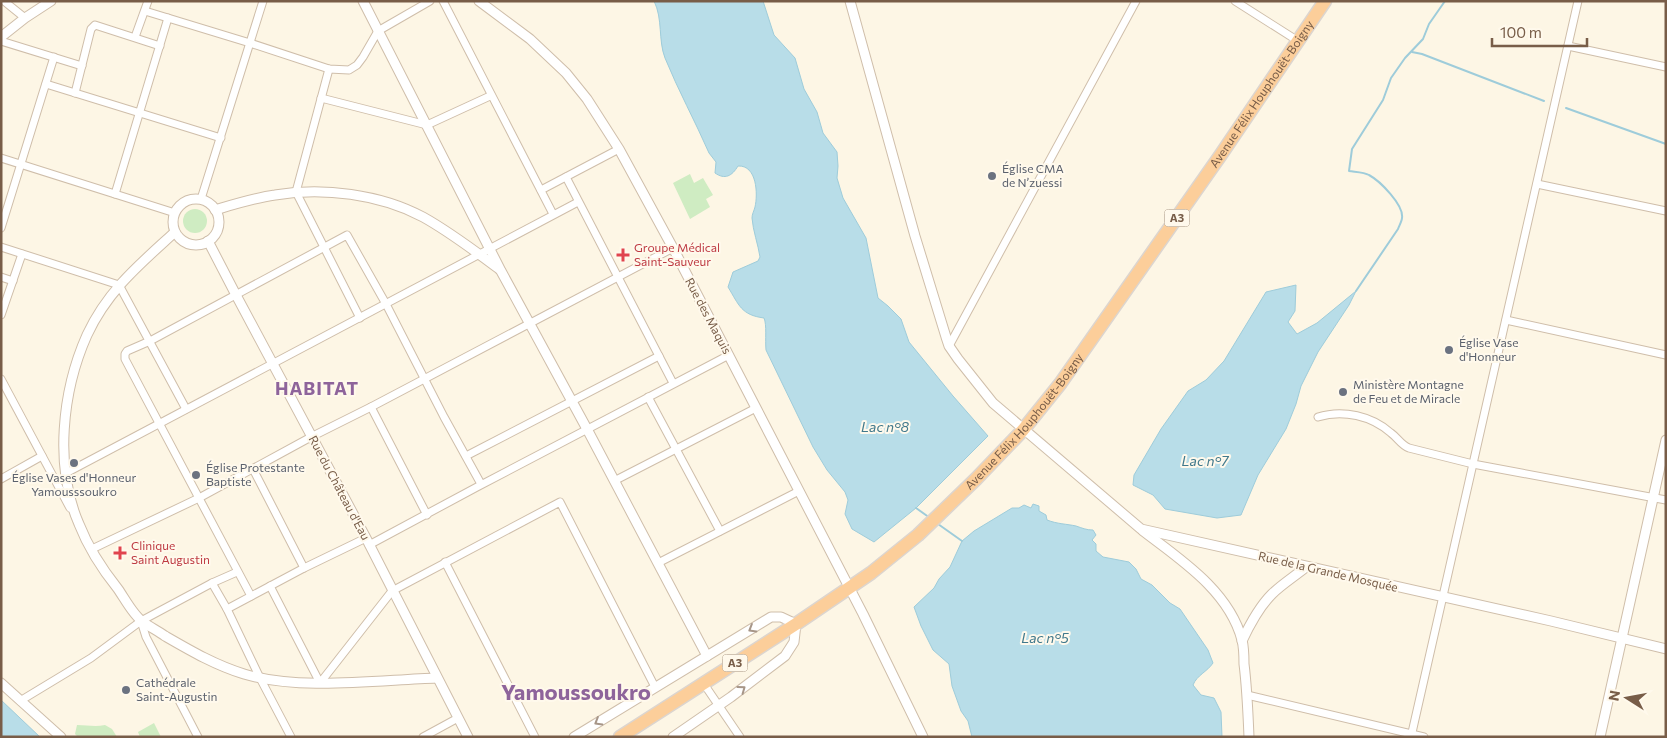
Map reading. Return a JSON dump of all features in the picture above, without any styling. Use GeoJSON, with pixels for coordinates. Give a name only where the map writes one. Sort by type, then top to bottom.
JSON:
{"type":"FeatureCollection","features":[{"type":"Feature","properties":{"kind":"highway","name":"Avenue Félix Houphouët-Boigny"},"geometry":{"type":"LineString","coordinates":[[620,737],[850,588],[918,534],[976,479],[1023,430],[1060,384],[1122,297],[1325,1]]}},
{"type":"Feature","properties":{"kind":"street"},"geometry":{"type":"LineString","coordinates":[[4,1],[25,18]]}},
{"type":"Feature","properties":{"kind":"street"},"geometry":{"type":"LineString","coordinates":[[1,37],[25,18],[52,1]]}},
{"type":"Feature","properties":{"kind":"street"},"geometry":{"type":"LineString","coordinates":[[135,37],[148,1]]}},
{"type":"Feature","properties":{"kind":"street"},"geometry":{"type":"LineString","coordinates":[[201,199],[263,1]]}},
{"type":"Feature","properties":{"kind":"street"},"geometry":{"type":"LineString","coordinates":[[363,1],[501,271],[707,656]]}},
{"type":"Feature","properties":{"kind":"street"},"geometry":{"type":"LineString","coordinates":[[145,11],[250,43],[329,70],[350,70],[363,57],[378,31],[430,1]]}},
{"type":"Feature","properties":{"kind":"street"},"geometry":{"type":"LineString","coordinates":[[443,1],[490,96],[553,214]]}},
{"type":"Feature","properties":{"kind":"street","name":"Rue des Maquis"},"geometry":{"type":"LineString","coordinates":[[479,1],[530,40],[566,73],[586,99],[619,149],[673,248],[850,588],[923,737]]}},
{"type":"Feature","properties":{"kind":"street","name":"Rue de la Grande Mosquée"},"geometry":{"type":"LineString","coordinates":[[850,1],[915,236],[949,346],[974,381],[994,403],[1023,430],[1141,529],[1666,649]]}},
{"type":"Feature","properties":{"kind":"street"},"geometry":{"type":"LineString","coordinates":[[949,346],[1136,1]]}},
{"type":"Feature","properties":{"kind":"street"},"geometry":{"type":"LineString","coordinates":[[1235,1],[1298,41]]}},
{"type":"Feature","properties":{"kind":"street"},"geometry":{"type":"LineString","coordinates":[[1411,735],[1578,1]]}},
{"type":"Feature","properties":{"kind":"street"},"geometry":{"type":"LineString","coordinates":[[115,194],[168,18]]}},
{"type":"Feature","properties":{"kind":"street"},"geometry":{"type":"LineString","coordinates":[[75,92],[91,29],[95,25],[160,46]]}},
{"type":"Feature","properties":{"kind":"street"},"geometry":{"type":"LineString","coordinates":[[1,41],[82,66]]}},
{"type":"Feature","properties":{"kind":"street"},"geometry":{"type":"LineString","coordinates":[[1568,46],[1666,67]]}},
{"type":"Feature","properties":{"kind":"street"},"geometry":{"type":"LineString","coordinates":[[1,228],[54,57]]}},
{"type":"Feature","properties":{"kind":"street"},"geometry":{"type":"LineString","coordinates":[[329,70],[296,192],[360,318]]}},
{"type":"Feature","properties":{"kind":"street"},"geometry":{"type":"LineString","coordinates":[[46,84],[221,138]]}},
{"type":"Feature","properties":{"kind":"street"},"geometry":{"type":"LineString","coordinates":[[321,98],[427,125],[490,96]]}},
{"type":"Feature","properties":{"kind":"street"},"geometry":{"type":"LineString","coordinates":[[541,190],[619,149]]}},
{"type":"Feature","properties":{"kind":"street"},"geometry":{"type":"LineString","coordinates":[[1,158],[175,213]]}},
{"type":"Feature","properties":{"kind":"street"},"geometry":{"type":"LineString","coordinates":[[566,177],[673,384]]}},
{"type":"Feature","properties":{"kind":"street"},"geometry":{"type":"LineString","coordinates":[[1537,184],[1666,211]]}},
{"type":"Feature","properties":{"kind":"street"},"geometry":{"type":"LineString","coordinates":[[215,210],[255,199],[296,192],[353,195],[398,206],[422,216],[501,271]]}},
{"type":"Feature","properties":{"kind":"street"},"geometry":{"type":"LineString","coordinates":[[201,199],[209,203],[215,210],[218,218],[218,227],[215,235],[208,241],[193,245],[179,238],[175,232],[173,226],[175,213],[185,201],[201,199]]}},
{"type":"Feature","properties":{"kind":"street"},"geometry":{"type":"LineString","coordinates":[[66,473],[578,202]]}},
{"type":"Feature","properties":{"kind":"street"},"geometry":{"type":"LineString","coordinates":[[78,524],[70,498],[66,473],[64,427],[71,382],[88,334],[119,285],[140,262],[175,232]]}},
{"type":"Feature","properties":{"kind":"street"},"geometry":{"type":"LineString","coordinates":[[251,596],[161,423],[124,357],[127,351],[236,296],[347,235],[386,304],[481,484]]}},
{"type":"Feature","properties":{"kind":"street","name":"Rue du Château d'Eau"},"geometry":{"type":"LineString","coordinates":[[208,241],[368,541],[468,737]]}},
{"type":"Feature","properties":{"kind":"street"},"geometry":{"type":"LineString","coordinates":[[1,248],[119,285],[186,409]]}},
{"type":"Feature","properties":{"kind":"street"},"geometry":{"type":"LineString","coordinates":[[92,549],[199,498],[529,322],[673,248]]}},
{"type":"Feature","properties":{"kind":"street"},"geometry":{"type":"LineString","coordinates":[[1,315],[22,254]]}},
{"type":"Feature","properties":{"kind":"street"},"geometry":{"type":"LineString","coordinates":[[1,278],[13,280]]}},
{"type":"Feature","properties":{"kind":"street"},"geometry":{"type":"LineString","coordinates":[[1506,320],[1666,355]]}},
{"type":"Feature","properties":{"kind":"street"},"geometry":{"type":"LineString","coordinates":[[227,609],[304,568],[427,514],[729,355]]}},
{"type":"Feature","properties":{"kind":"street"},"geometry":{"type":"LineString","coordinates":[[466,456],[658,356]]}},
{"type":"Feature","properties":{"kind":"street"},"geometry":{"type":"LineString","coordinates":[[1,379],[100,565],[141,621],[146,638],[198,737]]}},
{"type":"Feature","properties":{"kind":"street"},"geometry":{"type":"LineString","coordinates":[[648,397],[720,531]]}},
{"type":"Feature","properties":{"kind":"street"},"geometry":{"type":"LineString","coordinates":[[371,407],[427,514]]}},
{"type":"Feature","properties":{"kind":"street"},"geometry":{"type":"LineString","coordinates":[[614,481],[756,408]]}},
{"type":"Feature","properties":{"kind":"street"},"geometry":{"type":"LineString","coordinates":[[1318,417],[1334,414],[1360,416],[1386,429],[1404,446],[1409,448],[1473,464],[1666,500]]}},
{"type":"Feature","properties":{"kind":"street"},"geometry":{"type":"LineString","coordinates":[[1600,737],[1666,440]]}},
{"type":"Feature","properties":{"kind":"street"},"geometry":{"type":"LineString","coordinates":[[1,479],[42,456]]}},
{"type":"Feature","properties":{"kind":"street"},"geometry":{"type":"LineString","coordinates":[[253,469],[304,568]]}},
{"type":"Feature","properties":{"kind":"street"},"geometry":{"type":"LineString","coordinates":[[658,563],[799,491]]}},
{"type":"Feature","properties":{"kind":"street"},"geometry":{"type":"LineString","coordinates":[[320,683],[392,591],[560,502],[656,687]]}},
{"type":"Feature","properties":{"kind":"street"},"geometry":{"type":"LineString","coordinates":[[1141,529],[1185,564],[1214,590],[1225,603],[1242,640],[1249,737]]}},
{"type":"Feature","properties":{"kind":"street"},"geometry":{"type":"LineString","coordinates":[[445,562],[534,737]]}},
{"type":"Feature","properties":{"kind":"street"},"geometry":{"type":"LineString","coordinates":[[1242,640],[1256,614],[1272,593],[1306,567]]}},
{"type":"Feature","properties":{"kind":"street"},"geometry":{"type":"LineString","coordinates":[[20,701],[91,658],[141,621],[212,583],[237,572]]}},
{"type":"Feature","properties":{"kind":"street"},"geometry":{"type":"LineString","coordinates":[[212,583],[292,737]]}},
{"type":"Feature","properties":{"kind":"street"},"geometry":{"type":"LineString","coordinates":[[270,586],[320,683]]}},
{"type":"Feature","properties":{"kind":"street"},"geometry":{"type":"LineString","coordinates":[[574,737],[771,618],[785,618],[796,624],[794,642],[785,656],[673,737]]}},
{"type":"Feature","properties":{"kind":"street"},"geometry":{"type":"LineString","coordinates":[[141,621],[200,656],[223,667],[260,678],[282,682],[320,683],[437,678]]}},
{"type":"Feature","properties":{"kind":"street"},"geometry":{"type":"LineString","coordinates":[[1,683],[60,737]]}},
{"type":"Feature","properties":{"kind":"street"},"geometry":{"type":"LineString","coordinates":[[704,684],[740,737]]}},
{"type":"Feature","properties":{"kind":"street"},"geometry":{"type":"LineString","coordinates":[[1247,695],[1424,737]]}},
{"type":"Feature","properties":{"kind":"street"},"geometry":{"type":"LineString","coordinates":[[423,737],[458,718]]}},
{"type":"Feature","properties":{"kind":"green space"},"geometry":{"type":"Polygon","coordinates":[[[690,174],[694,183],[703,178],[713,195],[706,199],[710,207],[690,219],[673,183],[690,174]]]}},
{"type":"Feature","properties":{"kind":"green space"},"geometry":{"type":"Polygon","coordinates":[[[195,209],[204,212],[207,221],[204,230],[195,233],[186,230],[183,221],[186,212],[195,209]]]}},
{"type":"Feature","properties":{"kind":"green space"},"geometry":{"type":"Polygon","coordinates":[[[154,723],[161,737],[140,737],[138,732],[154,723]]]}},
{"type":"Feature","properties":{"kind":"green space"},"geometry":{"type":"Polygon","coordinates":[[[77,725],[105,725],[112,729],[117,737],[78,737],[75,734],[77,725]]]}},
{"type":"Feature","properties":{"kind":"water","name":"Lac n°8"},"geometry":{"type":"Polygon","coordinates":[[[654,1],[763,1],[774,35],[795,58],[804,89],[817,112],[823,133],[837,152],[837,178],[843,198],[866,238],[878,298],[901,319],[909,342],[988,436],[916,508],[874,542],[852,529],[845,514],[848,500],[845,492],[827,470],[813,447],[766,350],[764,318],[745,312],[728,287],[733,272],[758,261],[760,257],[752,218],[756,201],[755,181],[753,175],[744,167],[738,166],[728,176],[715,173],[716,162],[709,153],[665,58],[659,15],[654,1]]]}},
{"type":"Feature","properties":{"kind":"water","name":"Lac n°7"},"geometry":{"type":"Polygon","coordinates":[[[1296,285],[1295,311],[1288,322],[1297,334],[1317,323],[1356,291],[1318,352],[1301,386],[1286,429],[1258,475],[1241,515],[1217,518],[1165,509],[1153,495],[1133,485],[1134,475],[1161,429],[1188,391],[1206,380],[1224,361],[1266,292],[1296,285]]]}},
{"type":"Feature","properties":{"kind":"water","name":"Lac n°5"},"geometry":{"type":"Polygon","coordinates":[[[1033,504],[1039,506],[1039,511],[1046,515],[1047,520],[1093,530],[1096,535],[1092,540],[1096,544],[1096,551],[1103,557],[1129,562],[1136,569],[1141,579],[1152,585],[1170,603],[1180,609],[1208,650],[1213,663],[1193,685],[1201,695],[1214,698],[1221,712],[1222,737],[972,737],[968,721],[961,711],[952,686],[949,664],[933,650],[914,607],[934,588],[950,567],[962,541],[974,531],[1012,508],[1019,508],[1024,505],[1031,508],[1033,504]]]}},
{"type":"Feature","properties":{"kind":"water"},"geometry":{"type":"Polygon","coordinates":[[[1,700],[40,737],[1,737],[1,700]]]}},
{"type":"Feature","properties":{"kind":"waterway"},"geometry":{"type":"LineString","coordinates":[[1356,291],[1398,229],[1402,213],[1395,200],[1374,178],[1367,174],[1349,171],[1352,149],[1383,100],[1391,78],[1405,58],[1423,39],[1429,24],[1445,1]]}},
{"type":"Feature","properties":{"kind":"waterway"},"geometry":{"type":"LineString","coordinates":[[1412,52],[1422,54],[1544,101]]}},
{"type":"Feature","properties":{"kind":"waterway"},"geometry":{"type":"LineString","coordinates":[[1566,108],[1666,144]]}},
{"type":"Feature","properties":{"kind":"waterway"},"geometry":{"type":"LineString","coordinates":[[916,508],[930,518]]}},
{"type":"Feature","properties":{"kind":"waterway"},"geometry":{"type":"LineString","coordinates":[[938,524],[962,541]]}},
{"type":"Feature","properties":{"kind":"place","name":"Église CMA de N’zuessi"},"geometry":{"type":"Point","coordinates":[992,176]}},
{"type":"Feature","properties":{"kind":"place","name":"Groupe Médical Saint-Sauveur"},"geometry":{"type":"Point","coordinates":[623,255]}},
{"type":"Feature","properties":{"kind":"place","name":"Église Vase d'Honneur"},"geometry":{"type":"Point","coordinates":[1449,350]}},
{"type":"Feature","properties":{"kind":"place","name":"Ministère Montagne de Feu et de Miracle"},"geometry":{"type":"Point","coordinates":[1343,392]}},
{"type":"Feature","properties":{"kind":"place","name":"Église Vases d'Honneur Yamousssoukro"},"geometry":{"type":"Point","coordinates":[74,463]}},
{"type":"Feature","properties":{"kind":"place","name":"Église Protestante Baptiste"},"geometry":{"type":"Point","coordinates":[196,475]}},
{"type":"Feature","properties":{"kind":"place","name":"Clinique Saint Augustin"},"geometry":{"type":"Point","coordinates":[120,553]}},
{"type":"Feature","properties":{"kind":"place","name":"Cathédrale Saint-Augustin"},"geometry":{"type":"Point","coordinates":[126,690]}},
{"type":"Feature","properties":{"kind":"district","name":"HABITAT"},"geometry":{"type":"Point","coordinates":[317,389]}},
{"type":"Feature","properties":{"kind":"district","name":"Yamoussoukro"},"geometry":{"type":"Point","coordinates":[576,692]}}]}
